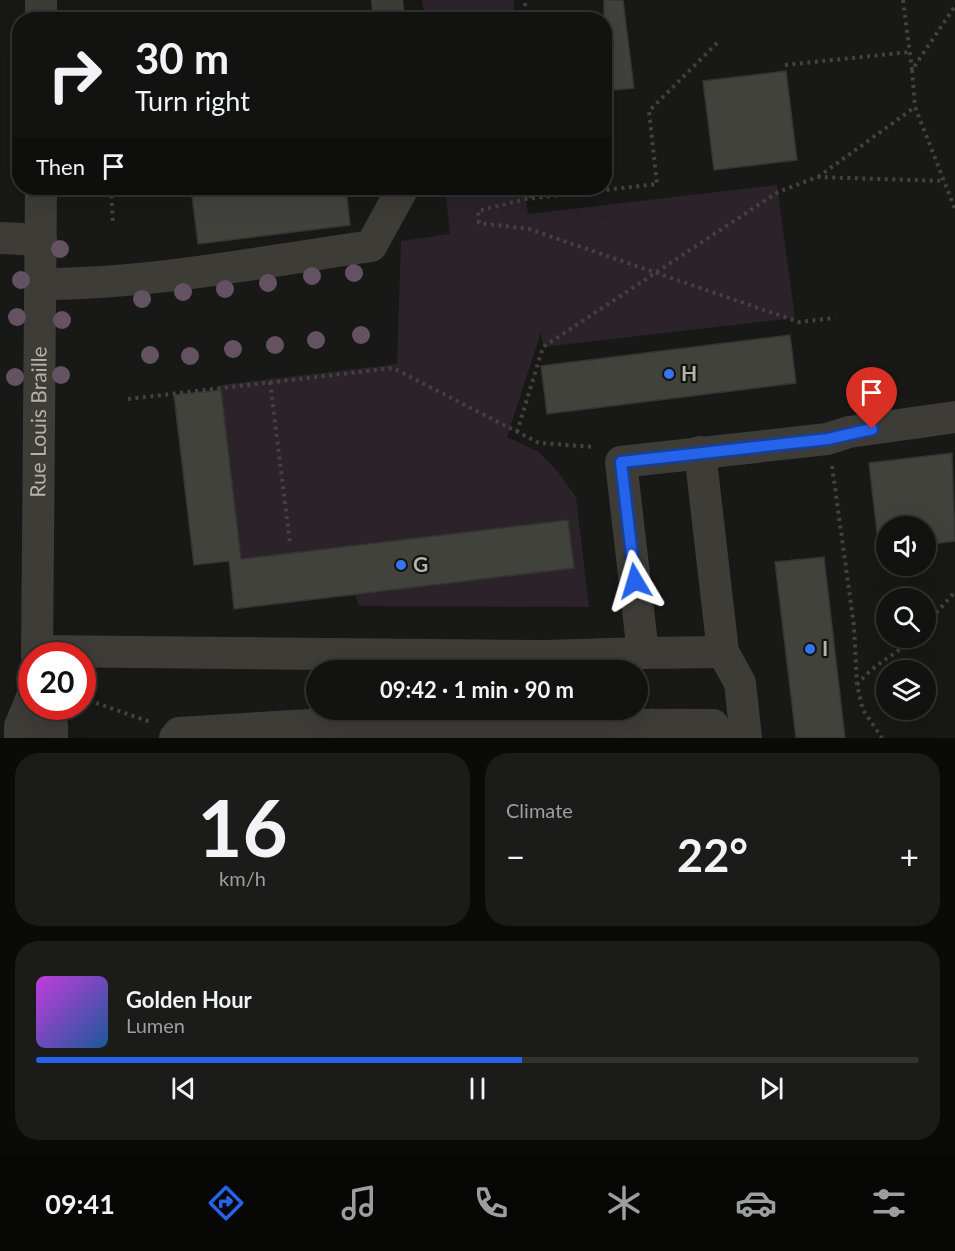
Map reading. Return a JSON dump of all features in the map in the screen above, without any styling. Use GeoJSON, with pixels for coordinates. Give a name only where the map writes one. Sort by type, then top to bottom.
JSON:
{"type":"FeatureCollection","features":[{"type":"Feature","properties":{"kind":"street","name":"Rue Louis Braille"},"geometry":{"type":"LineString","coordinates":[[37,642],[41,195]]}},
{"type":"Feature","properties":{"kind":"street"},"geometry":{"type":"LineString","coordinates":[[40,284],[72,284],[175,274],[371,246],[399,195]]}},
{"type":"Feature","properties":{"kind":"street"},"geometry":{"type":"LineString","coordinates":[[0,238],[41,240]]}},
{"type":"Feature","properties":{"kind":"street"},"geometry":{"type":"LineString","coordinates":[[643,653],[621,462],[828,439],[849,432],[955,417]]}},
{"type":"Feature","properties":{"kind":"street"},"geometry":{"type":"LineString","coordinates":[[700,452],[723,652],[741,683],[746,738]]}},
{"type":"Feature","properties":{"kind":"street"},"geometry":{"type":"LineString","coordinates":[[96,653],[544,656],[723,652]]}},
{"type":"Feature","properties":{"kind":"street"},"geometry":{"type":"LineString","coordinates":[[20,738],[22,720]]}},
{"type":"Feature","properties":{"kind":"street"},"geometry":{"type":"LineString","coordinates":[[50,720],[52,738]]}},
{"type":"Feature","properties":{"kind":"street"},"geometry":{"type":"LineString","coordinates":[[177,735],[712,725],[714,738]]}},
{"type":"Feature","properties":{"kind":"path"},"geometry":{"type":"LineString","coordinates":[[903,0],[915,107],[955,209]]}},
{"type":"Feature","properties":{"kind":"path"},"geometry":{"type":"LineString","coordinates":[[912,70],[955,6]]}},
{"type":"Feature","properties":{"kind":"path"},"geometry":{"type":"LineString","coordinates":[[612,189],[657,184],[650,111],[717,43]]}},
{"type":"Feature","properties":{"kind":"path"},"geometry":{"type":"LineString","coordinates":[[785,65],[910,51]]}},
{"type":"Feature","properties":{"kind":"path"},"geometry":{"type":"LineString","coordinates":[[517,432],[543,346],[778,192],[817,177],[915,107]]}},
{"type":"Feature","properties":{"kind":"path"},"geometry":{"type":"LineString","coordinates":[[817,177],[945,181]]}},
{"type":"Feature","properties":{"kind":"path"},"geometry":{"type":"LineString","coordinates":[[111,195],[113,224]]}},
{"type":"Feature","properties":{"kind":"path"},"geometry":{"type":"LineString","coordinates":[[558,195],[531,198],[478,211],[479,222],[529,229],[799,322],[835,318]]}},
{"type":"Feature","properties":{"kind":"path"},"geometry":{"type":"LineString","coordinates":[[128,399],[393,368],[539,443],[594,447],[621,462]]}},
{"type":"Feature","properties":{"kind":"path"},"geometry":{"type":"LineString","coordinates":[[270,382],[290,543]]}},
{"type":"Feature","properties":{"kind":"path"},"geometry":{"type":"LineString","coordinates":[[828,439],[854,626],[857,685],[863,710],[882,738]]}},
{"type":"Feature","properties":{"kind":"path"},"geometry":{"type":"LineString","coordinates":[[936,613],[955,592]]}},
{"type":"Feature","properties":{"kind":"path"},"geometry":{"type":"LineString","coordinates":[[857,685],[871,668],[903,648]]}},
{"type":"Feature","properties":{"kind":"path"},"geometry":{"type":"LineString","coordinates":[[96,703],[177,735]]}},
{"type":"Feature","properties":{"kind":"shaded area"},"geometry":{"type":"Polygon","coordinates":[[[422,0],[514,0],[514,12],[424,12],[422,0]]]}},
{"type":"Feature","properties":{"kind":"shaded area"},"geometry":{"type":"Polygon","coordinates":[[[777,185],[795,318],[543,347],[541,332],[507,437],[539,452],[559,473],[576,497],[589,607],[359,606],[355,594],[574,568],[241,559],[220,385],[397,364],[401,241],[450,234],[446,195],[525,195],[528,214],[777,185]]]}},
{"type":"Feature","properties":{"kind":"building"},"geometry":{"type":"Polygon","coordinates":[[[604,0],[623,0],[634,88],[612,90],[612,12],[604,12],[604,0]]]}},
{"type":"Feature","properties":{"kind":"building"},"geometry":{"type":"Polygon","coordinates":[[[786,71],[797,160],[714,170],[703,81],[786,71]]]}},
{"type":"Feature","properties":{"kind":"building"},"geometry":{"type":"Polygon","coordinates":[[[192,195],[347,195],[350,225],[198,244],[192,195]]]}},
{"type":"Feature","properties":{"kind":"building","name":"H"},"geometry":{"type":"Polygon","coordinates":[[[790,335],[796,383],[547,414],[541,366],[790,335]]]}},
{"type":"Feature","properties":{"kind":"building","name":"G"},"geometry":{"type":"Polygon","coordinates":[[[221,390],[241,559],[568,520],[574,568],[234,609],[229,561],[194,565],[174,395],[221,390]]]}},
{"type":"Feature","properties":{"kind":"building"},"geometry":{"type":"Polygon","coordinates":[[[952,453],[955,541],[936,544],[936,516],[876,516],[876,524],[869,463],[952,453]]]}},
{"type":"Feature","properties":{"kind":"building","name":"I"},"geometry":{"type":"Polygon","coordinates":[[[824,557],[845,738],[796,738],[775,562],[824,557]]]}},
{"type":"Feature","properties":{"kind":"place","name":"H"},"geometry":{"type":"Point","coordinates":[669,374]}},
{"type":"Feature","properties":{"kind":"place","name":"G"},"geometry":{"type":"Point","coordinates":[401,565]}},
{"type":"Feature","properties":{"kind":"place","name":"I"},"geometry":{"type":"Point","coordinates":[810,649]}},
{"type":"Feature","properties":{"kind":"route"},"geometry":{"type":"LineString","coordinates":[[635,581],[621,462],[828,439],[849,432],[872,429]]}}]}
